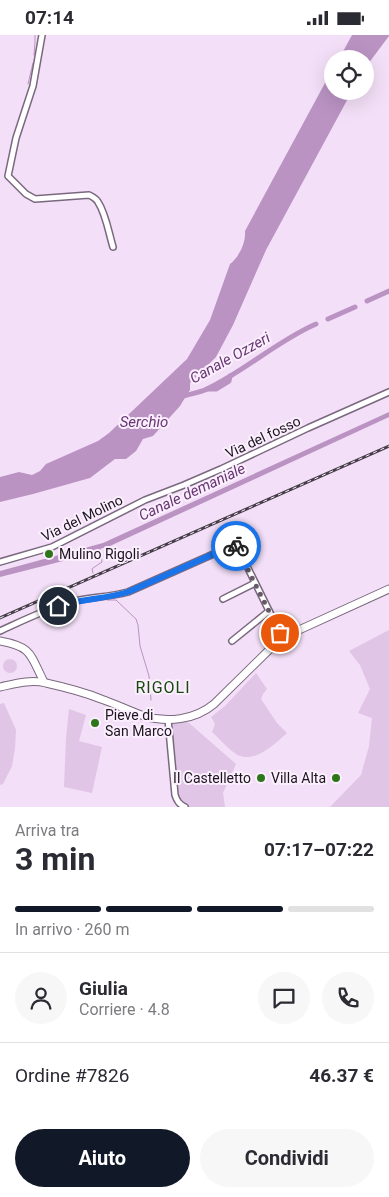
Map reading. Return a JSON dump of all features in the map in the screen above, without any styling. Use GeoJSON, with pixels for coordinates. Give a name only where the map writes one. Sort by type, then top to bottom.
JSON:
{"type":"FeatureCollection","features":[{"type":"Feature","properties":{"kind":"main road"},"geometry":{"type":"LineString","coordinates":[[0,687],[44,682],[95,696],[147,717],[186,718],[208,709],[269,650],[283,639],[389,589]]}},
{"type":"Feature","properties":{"kind":"main road"},"geometry":{"type":"LineString","coordinates":[[0,641],[18,645],[28,651],[44,682]]}},
{"type":"Feature","properties":{"kind":"street"},"geometry":{"type":"LineString","coordinates":[[42,35],[33,86],[16,138],[8,176],[26,194],[35,199],[89,195],[95,198],[98,201],[114,247]]}},
{"type":"Feature","properties":{"kind":"street","name":"Via del fosso"},"geometry":{"type":"LineString","coordinates":[[145,499],[191,482],[389,392]]}},
{"type":"Feature","properties":{"kind":"street","name":"Via del Molino"},"geometry":{"type":"LineString","coordinates":[[0,562],[52,547],[145,499]]}},
{"type":"Feature","properties":{"kind":"street"},"geometry":{"type":"LineString","coordinates":[[0,631],[58,606],[75,601],[116,596],[128,592],[236,544],[283,639]]}},
{"type":"Feature","properties":{"kind":"street"},"geometry":{"type":"LineString","coordinates":[[223,599],[255,583]]}},
{"type":"Feature","properties":{"kind":"street"},"geometry":{"type":"LineString","coordinates":[[232,641],[269,611]]}},
{"type":"Feature","properties":{"kind":"street"},"geometry":{"type":"LineString","coordinates":[[168,719],[175,795],[177,801],[185,807]]}},
{"type":"Feature","properties":{"kind":"shaded area"},"geometry":{"type":"Polygon","coordinates":[[[389,630],[389,807],[330,807],[361,775],[369,746],[372,718],[358,713],[370,689],[360,665],[349,651],[389,630]]]}},
{"type":"Feature","properties":{"kind":"shaded area"},"geometry":{"type":"Polygon","coordinates":[[[7,659],[13,659],[17,666],[13,673],[7,673],[3,669],[3,663],[7,659]]]}},
{"type":"Feature","properties":{"kind":"shaded area"},"geometry":{"type":"Polygon","coordinates":[[[256,673],[267,689],[261,699],[277,723],[287,733],[263,752],[243,757],[233,752],[212,732],[215,724],[211,717],[225,706],[256,673]]]}},
{"type":"Feature","properties":{"kind":"shaded area"},"geometry":{"type":"Polygon","coordinates":[[[4,703],[16,730],[12,766],[3,784],[0,785],[0,704],[4,703]]]}},
{"type":"Feature","properties":{"kind":"shaded area"},"geometry":{"type":"Polygon","coordinates":[[[69,709],[86,715],[79,741],[102,747],[92,793],[64,787],[69,709]]]}},
{"type":"Feature","properties":{"kind":"shaded area"},"geometry":{"type":"Polygon","coordinates":[[[185,721],[236,764],[223,793],[225,807],[190,807],[184,805],[177,794],[171,723],[185,721]]]}},
{"type":"Feature","properties":{"kind":"water"},"geometry":{"type":"Polygon","coordinates":[[[352,35],[389,35],[374,56],[374,50],[344,50],[352,35]]]}},
{"type":"Feature","properties":{"kind":"water","name":"Serchio"},"geometry":{"type":"Polygon","coordinates":[[[324,85],[324,100],[347,100],[266,250],[233,325],[216,357],[190,383],[190,390],[180,406],[153,436],[143,439],[136,451],[126,459],[115,459],[90,478],[0,502],[0,477],[19,472],[32,475],[40,471],[46,464],[98,441],[109,433],[187,359],[210,320],[230,264],[236,258],[243,245],[245,231],[324,85]]]}},
{"type":"Feature","properties":{"kind":"water"},"geometry":{"type":"Polygon","coordinates":[[[389,412],[389,417],[110,546],[71,557],[71,559],[0,577],[0,571],[103,543],[389,412]]]}},
{"type":"Feature","properties":{"kind":"waterway"},"geometry":{"type":"LineString","coordinates":[[34,55],[35,35]]}},
{"type":"Feature","properties":{"kind":"waterway"},"geometry":{"type":"LineString","coordinates":[[28,84],[33,63]]}},
{"type":"Feature","properties":{"kind":"waterway","name":"Canale Ozzeri"},"geometry":{"type":"LineString","coordinates":[[367,301],[389,291]]}},
{"type":"Feature","properties":{"kind":"waterway","name":"Canale Ozzeri"},"geometry":{"type":"LineString","coordinates":[[328,319],[355,307]]}},
{"type":"Feature","properties":{"kind":"waterway","name":"Canale Ozzeri"},"geometry":{"type":"LineString","coordinates":[[181,397],[204,390],[221,382],[288,339],[316,324]]}},
{"type":"Feature","properties":{"kind":"waterway"},"geometry":{"type":"LineString","coordinates":[[207,389],[216,389],[229,381],[230,376]]}},
{"type":"Feature","properties":{"kind":"waterway"},"geometry":{"type":"LineString","coordinates":[[93,573],[92,569],[102,562],[100,548]]}},
{"type":"Feature","properties":{"kind":"waterway"},"geometry":{"type":"LineString","coordinates":[[107,600],[116,600],[136,619],[140,646],[149,676],[151,700]]}},
{"type":"Feature","properties":{"kind":"railway"},"geometry":{"type":"LineString","coordinates":[[0,618],[389,446]]}},
{"type":"Feature","properties":{"kind":"way so far"},"geometry":{"type":"LineString","coordinates":[[236,546],[280,633]]}},
{"type":"Feature","properties":{"kind":"place","name":"Mulino Rigoli"},"geometry":{"type":"Point","coordinates":[49,554]}},
{"type":"Feature","properties":{"kind":"place","name":"Pieve di San Marco"},"geometry":{"type":"Point","coordinates":[95,723]}},
{"type":"Feature","properties":{"kind":"place","name":"Il Castelletto"},"geometry":{"type":"Point","coordinates":[261,778]}},
{"type":"Feature","properties":{"kind":"place","name":"Villa Alta"},"geometry":{"type":"Point","coordinates":[336,778]}},
{"type":"Feature","properties":{"kind":"district","name":"RIGOLI"},"geometry":{"type":"Point","coordinates":[163,687]}},
{"type":"Feature","properties":{"kind":"route"},"geometry":{"type":"LineString","coordinates":[[58,606],[75,601],[116,596],[128,592],[236,544],[236,546]]}},
{"type":"Feature","properties":{"kind":"water label","name":"Canale demaniale"},"geometry":{"type":"Point","coordinates":[192,492]}}]}
